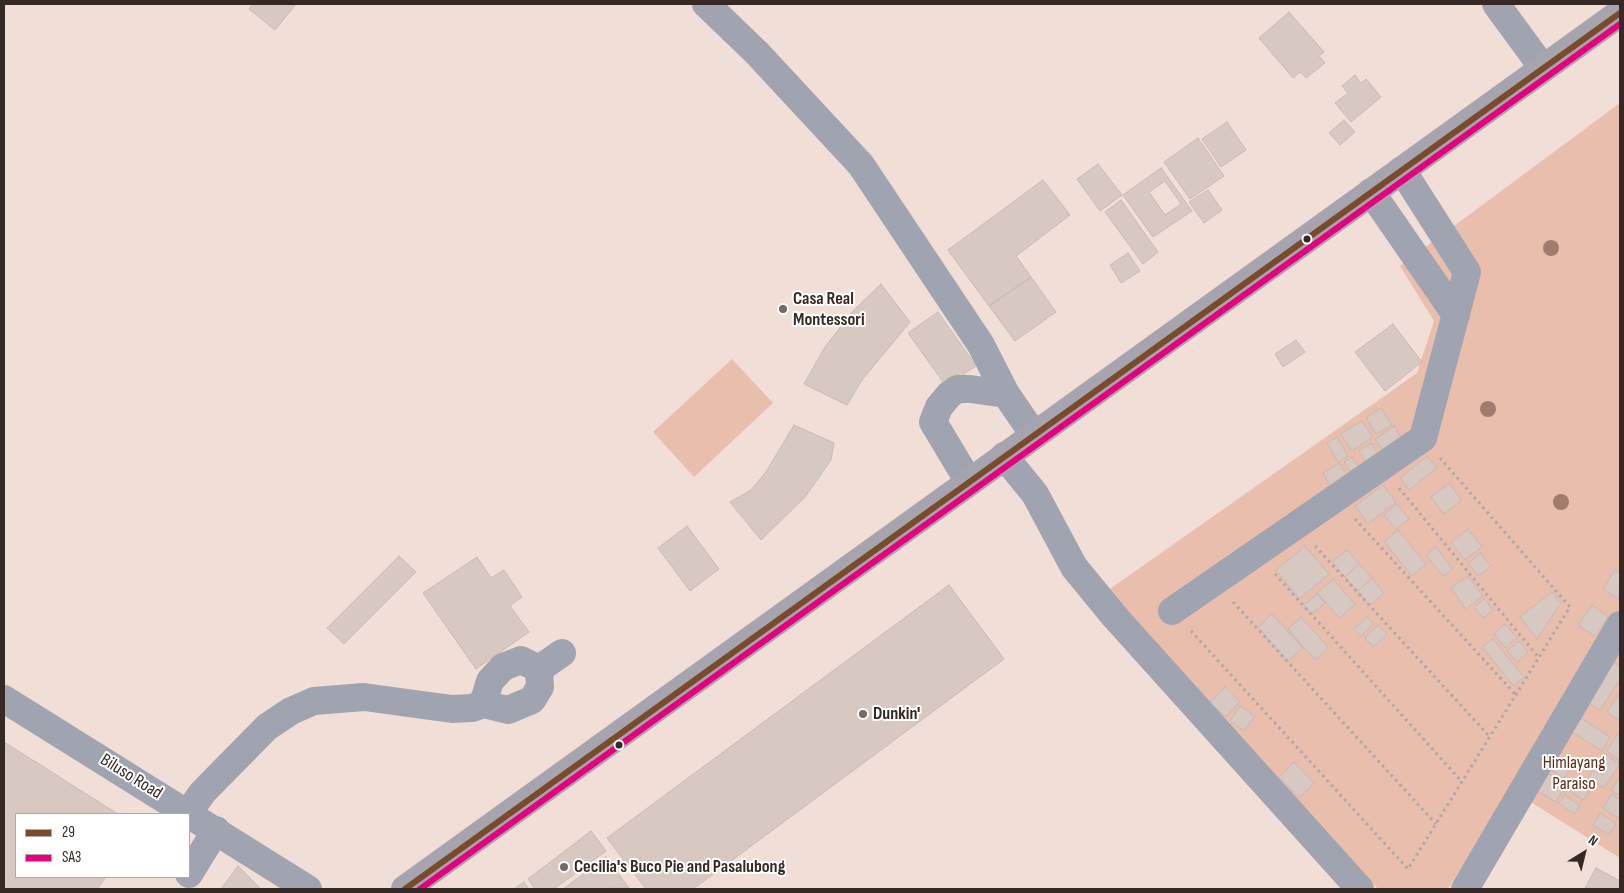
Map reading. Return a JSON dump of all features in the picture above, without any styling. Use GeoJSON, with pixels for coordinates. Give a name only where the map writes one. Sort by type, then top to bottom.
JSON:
{"type":"FeatureCollection","features":[{"type":"Feature","properties":{"kind":"main road"},"geometry":{"type":"LineString","coordinates":[[405,889],[1620,13]]}},
{"type":"Feature","properties":{"kind":"street"},"geometry":{"type":"LineString","coordinates":[[706,4],[757,53],[861,164],[981,345],[1006,394],[1034,435]]}},
{"type":"Feature","properties":{"kind":"street"},"geometry":{"type":"LineString","coordinates":[[1496,4],[1544,68]]}},
{"type":"Feature","properties":{"kind":"street"},"geometry":{"type":"LineString","coordinates":[[1172,611],[1423,438],[1467,272],[1402,170]]}},
{"type":"Feature","properties":{"kind":"street"},"geometry":{"type":"LineString","coordinates":[[1371,192],[1456,315]]}},
{"type":"Feature","properties":{"kind":"street"},"geometry":{"type":"LineString","coordinates":[[969,482],[933,422],[939,408],[957,389],[1006,394]]}},
{"type":"Feature","properties":{"kind":"street"},"geometry":{"type":"LineString","coordinates":[[1004,456],[1035,494],[1074,567],[1115,617],[1360,889]]}},
{"type":"Feature","properties":{"kind":"street"},"geometry":{"type":"LineString","coordinates":[[1466,889],[1620,626]]}},
{"type":"Feature","properties":{"kind":"street"},"geometry":{"type":"LineString","coordinates":[[539,668],[562,653]]}},
{"type":"Feature","properties":{"kind":"street"},"geometry":{"type":"LineString","coordinates":[[483,704],[490,680],[503,667],[521,660],[539,668]]}},
{"type":"Feature","properties":{"kind":"street"},"geometry":{"type":"LineString","coordinates":[[188,813],[204,792],[267,727],[291,711],[314,701],[364,697],[452,709],[472,708],[483,704],[508,710],[532,700],[540,687],[539,668]]}},
{"type":"Feature","properties":{"kind":"street","name":"Biluso Road"},"geometry":{"type":"LineString","coordinates":[[4,699],[188,813]]}},
{"type":"Feature","properties":{"kind":"street","name":"Biluso Road"},"geometry":{"type":"LineString","coordinates":[[190,814],[308,889]]}},
{"type":"Feature","properties":{"kind":"street"},"geometry":{"type":"LineString","coordinates":[[190,872],[216,830]]}},
{"type":"Feature","properties":{"kind":"street"},"geometry":{"type":"LineString","coordinates":[[179,889],[186,878]]}},
{"type":"Feature","properties":{"kind":"path"},"geometry":{"type":"LineString","coordinates":[[1172,611],[1408,869],[1570,607],[1423,438]]}},
{"type":"Feature","properties":{"kind":"path"},"geometry":{"type":"LineString","coordinates":[[1382,467],[1539,658]]}},
{"type":"Feature","properties":{"kind":"path"},"geometry":{"type":"LineString","coordinates":[[1336,498],[1516,695]]}},
{"type":"Feature","properties":{"kind":"path"},"geometry":{"type":"LineString","coordinates":[[1296,525],[1490,737]]}},
{"type":"Feature","properties":{"kind":"path"},"geometry":{"type":"LineString","coordinates":[[1256,553],[1462,782]]}},
{"type":"Feature","properties":{"kind":"path"},"geometry":{"type":"LineString","coordinates":[[1214,582],[1436,824]]}},
{"type":"Feature","properties":{"kind":"green space","name":"Himlayang Paraiso"},"geometry":{"type":"Polygon","coordinates":[[[1620,103],[1620,858],[1510,789],[1448,889],[1378,889],[1107,591],[1417,373],[1434,321],[1400,266],[1620,103]]]}},
{"type":"Feature","properties":{"kind":"green space"},"geometry":{"type":"Polygon","coordinates":[[[732,359],[773,403],[694,477],[653,432],[732,359]]]}},
{"type":"Feature","properties":{"kind":"building"},"geometry":{"type":"Polygon","coordinates":[[[253,4],[296,4],[275,30],[249,9],[253,4]]]}},
{"type":"Feature","properties":{"kind":"building"},"geometry":{"type":"Polygon","coordinates":[[[1289,12],[1324,52],[1319,56],[1325,63],[1306,78],[1300,72],[1293,78],[1259,38],[1289,12]]]}},
{"type":"Feature","properties":{"kind":"building"},"geometry":{"type":"Polygon","coordinates":[[[1355,75],[1361,83],[1366,79],[1381,97],[1351,122],[1335,103],[1348,93],[1342,86],[1355,75]]]}},
{"type":"Feature","properties":{"kind":"building"},"geometry":{"type":"Polygon","coordinates":[[[1344,120],[1355,132],[1340,145],[1329,133],[1344,120]]]}},
{"type":"Feature","properties":{"kind":"building"},"geometry":{"type":"Polygon","coordinates":[[[1227,122],[1246,150],[1221,167],[1202,139],[1227,122]]]}},
{"type":"Feature","properties":{"kind":"building"},"geometry":{"type":"Polygon","coordinates":[[[1198,138],[1224,176],[1190,199],[1164,162],[1198,138]]]}},
{"type":"Feature","properties":{"kind":"building"},"geometry":{"type":"Polygon","coordinates":[[[1098,164],[1122,195],[1100,211],[1077,179],[1098,164]]]}},
{"type":"Feature","properties":{"kind":"building"},"geometry":{"type":"Polygon","coordinates":[[[1161,168],[1192,211],[1153,237],[1123,195],[1161,168]]]}},
{"type":"Feature","properties":{"kind":"building"},"geometry":{"type":"Polygon","coordinates":[[[1043,180],[1070,215],[1016,256],[1031,277],[989,306],[948,250],[1043,180]]]}},
{"type":"Feature","properties":{"kind":"building"},"geometry":{"type":"Polygon","coordinates":[[[1165,181],[1181,204],[1165,215],[1149,192],[1165,181]]]}},
{"type":"Feature","properties":{"kind":"building"},"geometry":{"type":"Polygon","coordinates":[[[1208,190],[1222,210],[1204,223],[1189,202],[1208,190]]]}},
{"type":"Feature","properties":{"kind":"building"},"geometry":{"type":"Polygon","coordinates":[[[1121,200],[1158,252],[1143,264],[1105,212],[1121,200]]]}},
{"type":"Feature","properties":{"kind":"building"},"geometry":{"type":"Polygon","coordinates":[[[1128,253],[1140,271],[1121,283],[1110,265],[1128,253]]]}},
{"type":"Feature","properties":{"kind":"building"},"geometry":{"type":"Polygon","coordinates":[[[1031,277],[1056,312],[1015,341],[989,306],[1031,277]]]}},
{"type":"Feature","properties":{"kind":"building"},"geometry":{"type":"Polygon","coordinates":[[[881,284],[910,322],[862,380],[847,405],[804,384],[825,347],[853,311],[881,284]]]}},
{"type":"Feature","properties":{"kind":"building"},"geometry":{"type":"Polygon","coordinates":[[[938,312],[976,366],[946,386],[908,333],[938,312]]]}},
{"type":"Feature","properties":{"kind":"building"},"geometry":{"type":"Polygon","coordinates":[[[1393,324],[1422,362],[1385,391],[1355,352],[1393,324]]]}},
{"type":"Feature","properties":{"kind":"building"},"geometry":{"type":"Polygon","coordinates":[[[1296,340],[1305,352],[1283,367],[1275,354],[1296,340]]]}},
{"type":"Feature","properties":{"kind":"building"},"geometry":{"type":"Polygon","coordinates":[[[1381,408],[1392,425],[1376,434],[1366,418],[1381,408]]]}},
{"type":"Feature","properties":{"kind":"building"},"geometry":{"type":"Polygon","coordinates":[[[1362,421],[1373,437],[1352,451],[1340,434],[1362,421]]]}},
{"type":"Feature","properties":{"kind":"building"},"geometry":{"type":"Polygon","coordinates":[[[794,425],[834,443],[831,460],[805,497],[761,540],[730,502],[751,490],[766,472],[794,425]]]}},
{"type":"Feature","properties":{"kind":"building"},"geometry":{"type":"Polygon","coordinates":[[[1394,426],[1405,444],[1386,456],[1375,439],[1394,426]]]}},
{"type":"Feature","properties":{"kind":"building"},"geometry":{"type":"Polygon","coordinates":[[[1337,437],[1348,456],[1338,462],[1327,443],[1337,437]]]}},
{"type":"Feature","properties":{"kind":"building"},"geometry":{"type":"Polygon","coordinates":[[[1371,443],[1382,459],[1369,467],[1359,451],[1371,443]]]}},
{"type":"Feature","properties":{"kind":"building"},"geometry":{"type":"Polygon","coordinates":[[[1427,456],[1437,468],[1409,490],[1400,478],[1427,456]]]}},
{"type":"Feature","properties":{"kind":"building"},"geometry":{"type":"Polygon","coordinates":[[[1352,457],[1362,473],[1354,477],[1344,462],[1352,457]]]}},
{"type":"Feature","properties":{"kind":"building"},"geometry":{"type":"Polygon","coordinates":[[[1339,463],[1350,479],[1333,490],[1323,473],[1339,463]]]}},
{"type":"Feature","properties":{"kind":"building"},"geometry":{"type":"Polygon","coordinates":[[[1449,483],[1462,500],[1444,514],[1431,497],[1449,483]]]}},
{"type":"Feature","properties":{"kind":"building"},"geometry":{"type":"Polygon","coordinates":[[[1383,485],[1396,502],[1368,524],[1355,506],[1383,485]]]}},
{"type":"Feature","properties":{"kind":"building"},"geometry":{"type":"Polygon","coordinates":[[[1397,504],[1409,519],[1396,529],[1384,515],[1397,504]]]}},
{"type":"Feature","properties":{"kind":"building"},"geometry":{"type":"Polygon","coordinates":[[[687,526],[719,569],[690,591],[658,548],[687,526]]]}},
{"type":"Feature","properties":{"kind":"building"},"geometry":{"type":"Polygon","coordinates":[[[1468,529],[1482,547],[1465,560],[1451,543],[1468,529]]]}},
{"type":"Feature","properties":{"kind":"building"},"geometry":{"type":"Polygon","coordinates":[[[1398,530],[1426,564],[1412,576],[1384,542],[1398,530]]]}},
{"type":"Feature","properties":{"kind":"building"},"geometry":{"type":"Polygon","coordinates":[[[1305,546],[1329,574],[1299,599],[1276,570],[1305,546]]]}},
{"type":"Feature","properties":{"kind":"building"},"geometry":{"type":"Polygon","coordinates":[[[1436,547],[1453,569],[1443,576],[1426,555],[1436,547]]]}},
{"type":"Feature","properties":{"kind":"building"},"geometry":{"type":"Polygon","coordinates":[[[1347,550],[1359,564],[1345,577],[1332,562],[1347,550]]]}},
{"type":"Feature","properties":{"kind":"building"},"geometry":{"type":"Polygon","coordinates":[[[1481,553],[1491,566],[1478,576],[1468,563],[1481,553]]]}},
{"type":"Feature","properties":{"kind":"building"},"geometry":{"type":"Polygon","coordinates":[[[399,556],[416,572],[344,644],[327,628],[399,556]]]}},
{"type":"Feature","properties":{"kind":"building"},"geometry":{"type":"Polygon","coordinates":[[[477,557],[491,578],[504,570],[522,597],[510,606],[529,632],[476,669],[423,593],[477,557]]]}},
{"type":"Feature","properties":{"kind":"building"},"geometry":{"type":"Polygon","coordinates":[[[1359,564],[1372,578],[1358,591],[1345,577],[1359,564]]]}},
{"type":"Feature","properties":{"kind":"building"},"geometry":{"type":"Polygon","coordinates":[[[1615,570],[1620,573],[1619,599],[1603,589],[1615,570]]]}},
{"type":"Feature","properties":{"kind":"building"},"geometry":{"type":"Polygon","coordinates":[[[1468,576],[1483,596],[1466,609],[1451,588],[1468,576]]]}},
{"type":"Feature","properties":{"kind":"building"},"geometry":{"type":"Polygon","coordinates":[[[1372,578],[1384,593],[1370,605],[1358,591],[1372,578]]]}},
{"type":"Feature","properties":{"kind":"building"},"geometry":{"type":"Polygon","coordinates":[[[1333,579],[1355,604],[1340,618],[1317,593],[1333,579]]]}},
{"type":"Feature","properties":{"kind":"building"},"geometry":{"type":"Polygon","coordinates":[[[949,585],[1004,659],[693,889],[646,889],[607,838],[949,585]]]}},
{"type":"Feature","properties":{"kind":"building"},"geometry":{"type":"Polygon","coordinates":[[[1552,592],[1561,603],[1537,639],[1520,617],[1552,592]]]}},
{"type":"Feature","properties":{"kind":"building"},"geometry":{"type":"Polygon","coordinates":[[[1317,594],[1325,603],[1312,614],[1304,605],[1317,594]]]}},
{"type":"Feature","properties":{"kind":"building"},"geometry":{"type":"Polygon","coordinates":[[[1484,599],[1493,610],[1483,618],[1474,607],[1484,599]]]}},
{"type":"Feature","properties":{"kind":"building"},"geometry":{"type":"Polygon","coordinates":[[[1592,605],[1608,617],[1595,636],[1578,625],[1592,605]]]}},
{"type":"Feature","properties":{"kind":"building"},"geometry":{"type":"Polygon","coordinates":[[[1272,614],[1303,648],[1288,661],[1258,627],[1272,614]]]}},
{"type":"Feature","properties":{"kind":"building"},"geometry":{"type":"Polygon","coordinates":[[[1301,617],[1328,647],[1315,660],[1288,629],[1301,617]]]}},
{"type":"Feature","properties":{"kind":"building"},"geometry":{"type":"Polygon","coordinates":[[[1367,617],[1374,624],[1361,636],[1354,629],[1367,617]]]}},
{"type":"Feature","properties":{"kind":"building"},"geometry":{"type":"Polygon","coordinates":[[[1505,624],[1517,638],[1505,648],[1494,634],[1505,624]]]}},
{"type":"Feature","properties":{"kind":"building"},"geometry":{"type":"Polygon","coordinates":[[[1378,625],[1387,634],[1373,647],[1365,638],[1378,625]]]}},
{"type":"Feature","properties":{"kind":"building"},"geometry":{"type":"Polygon","coordinates":[[[1493,639],[1524,677],[1514,686],[1482,647],[1493,639]]]}},
{"type":"Feature","properties":{"kind":"building"},"geometry":{"type":"Polygon","coordinates":[[[1519,641],[1528,652],[1517,662],[1507,651],[1519,641]]]}},
{"type":"Feature","properties":{"kind":"building"},"geometry":{"type":"Polygon","coordinates":[[[1609,659],[1620,666],[1620,680],[1600,710],[1583,699],[1609,659]]]}},
{"type":"Feature","properties":{"kind":"building"},"geometry":{"type":"Polygon","coordinates":[[[1225,687],[1240,702],[1226,717],[1210,703],[1225,687]]]}},
{"type":"Feature","properties":{"kind":"building"},"geometry":{"type":"Polygon","coordinates":[[[1620,692],[1620,721],[1607,712],[1620,692]]]}},
{"type":"Feature","properties":{"kind":"building"},"geometry":{"type":"Polygon","coordinates":[[[1240,706],[1255,716],[1244,731],[1230,721],[1240,706]]]}},
{"type":"Feature","properties":{"kind":"building"},"geometry":{"type":"Polygon","coordinates":[[[1578,716],[1610,737],[1602,751],[1569,730],[1578,716]]]}},
{"type":"Feature","properties":{"kind":"building"},"geometry":{"type":"Polygon","coordinates":[[[1620,730],[1620,758],[1619,760],[1607,751],[1620,730]]]}},
{"type":"Feature","properties":{"kind":"building"},"geometry":{"type":"Polygon","coordinates":[[[4,742],[116,813],[15,813],[15,878],[105,878],[97,889],[4,889],[4,742]]]}},
{"type":"Feature","properties":{"kind":"building"},"geometry":{"type":"Polygon","coordinates":[[[1604,753],[1620,764],[1604,788],[1588,778],[1604,753]]]}},
{"type":"Feature","properties":{"kind":"building"},"geometry":{"type":"Polygon","coordinates":[[[1551,760],[1569,771],[1564,778],[1547,767],[1551,760]]]}},
{"type":"Feature","properties":{"kind":"building"},"geometry":{"type":"Polygon","coordinates":[[[1294,762],[1314,783],[1299,798],[1279,777],[1294,762]]]}},
{"type":"Feature","properties":{"kind":"building"},"geometry":{"type":"Polygon","coordinates":[[[1545,772],[1566,785],[1556,802],[1535,789],[1545,772]]]}},
{"type":"Feature","properties":{"kind":"building"},"geometry":{"type":"Polygon","coordinates":[[[1620,779],[1620,796],[1611,790],[1620,779]]]}},
{"type":"Feature","properties":{"kind":"building"},"geometry":{"type":"Polygon","coordinates":[[[1573,780],[1589,791],[1583,800],[1567,789],[1573,780]]]}},
{"type":"Feature","properties":{"kind":"building"},"geometry":{"type":"Polygon","coordinates":[[[1612,794],[1620,800],[1620,814],[1618,818],[1603,808],[1612,794]]]}},
{"type":"Feature","properties":{"kind":"building"},"geometry":{"type":"Polygon","coordinates":[[[1565,795],[1580,806],[1574,814],[1559,803],[1565,795]]]}},
{"type":"Feature","properties":{"kind":"building"},"geometry":{"type":"Polygon","coordinates":[[[1600,813],[1616,824],[1609,835],[1593,825],[1600,813]]]}},
{"type":"Feature","properties":{"kind":"building","name":"Cecilia's Buco Pie and Pasalubong"},"geometry":{"type":"Polygon","coordinates":[[[591,831],[606,851],[554,889],[535,889],[528,879],[591,831]]]}},
{"type":"Feature","properties":{"kind":"building"},"geometry":{"type":"Polygon","coordinates":[[[606,857],[629,888],[563,889],[606,857]]]}},
{"type":"Feature","properties":{"kind":"building"},"geometry":{"type":"Polygon","coordinates":[[[238,866],[258,886],[260,889],[221,889],[238,866]]]}},
{"type":"Feature","properties":{"kind":"building"},"geometry":{"type":"Polygon","coordinates":[[[1596,868],[1620,881],[1620,889],[1585,888],[1596,868]]]}},
{"type":"Feature","properties":{"kind":"building"},"geometry":{"type":"Polygon","coordinates":[[[524,882],[529,889],[514,889],[524,882]]]}},
{"type":"Feature","properties":{"kind":"transit line","name":"29"},"geometry":{"type":"LineString","coordinates":[[405,889],[1620,13]]}},
{"type":"Feature","properties":{"kind":"transit line","name":"SA3"},"geometry":{"type":"LineString","coordinates":[[420,889],[1620,24]]}},
{"type":"Feature","properties":{"kind":"place","name":"Casa Real Montessori"},"geometry":{"type":"Point","coordinates":[783,309]}},
{"type":"Feature","properties":{"kind":"place","name":"Dunkin'"},"geometry":{"type":"Point","coordinates":[863,714]}},
{"type":"Feature","properties":{"kind":"place","name":"Cecilia's Buco Pie and Pasalubong"},"geometry":{"type":"Point","coordinates":[564,867]}}]}
